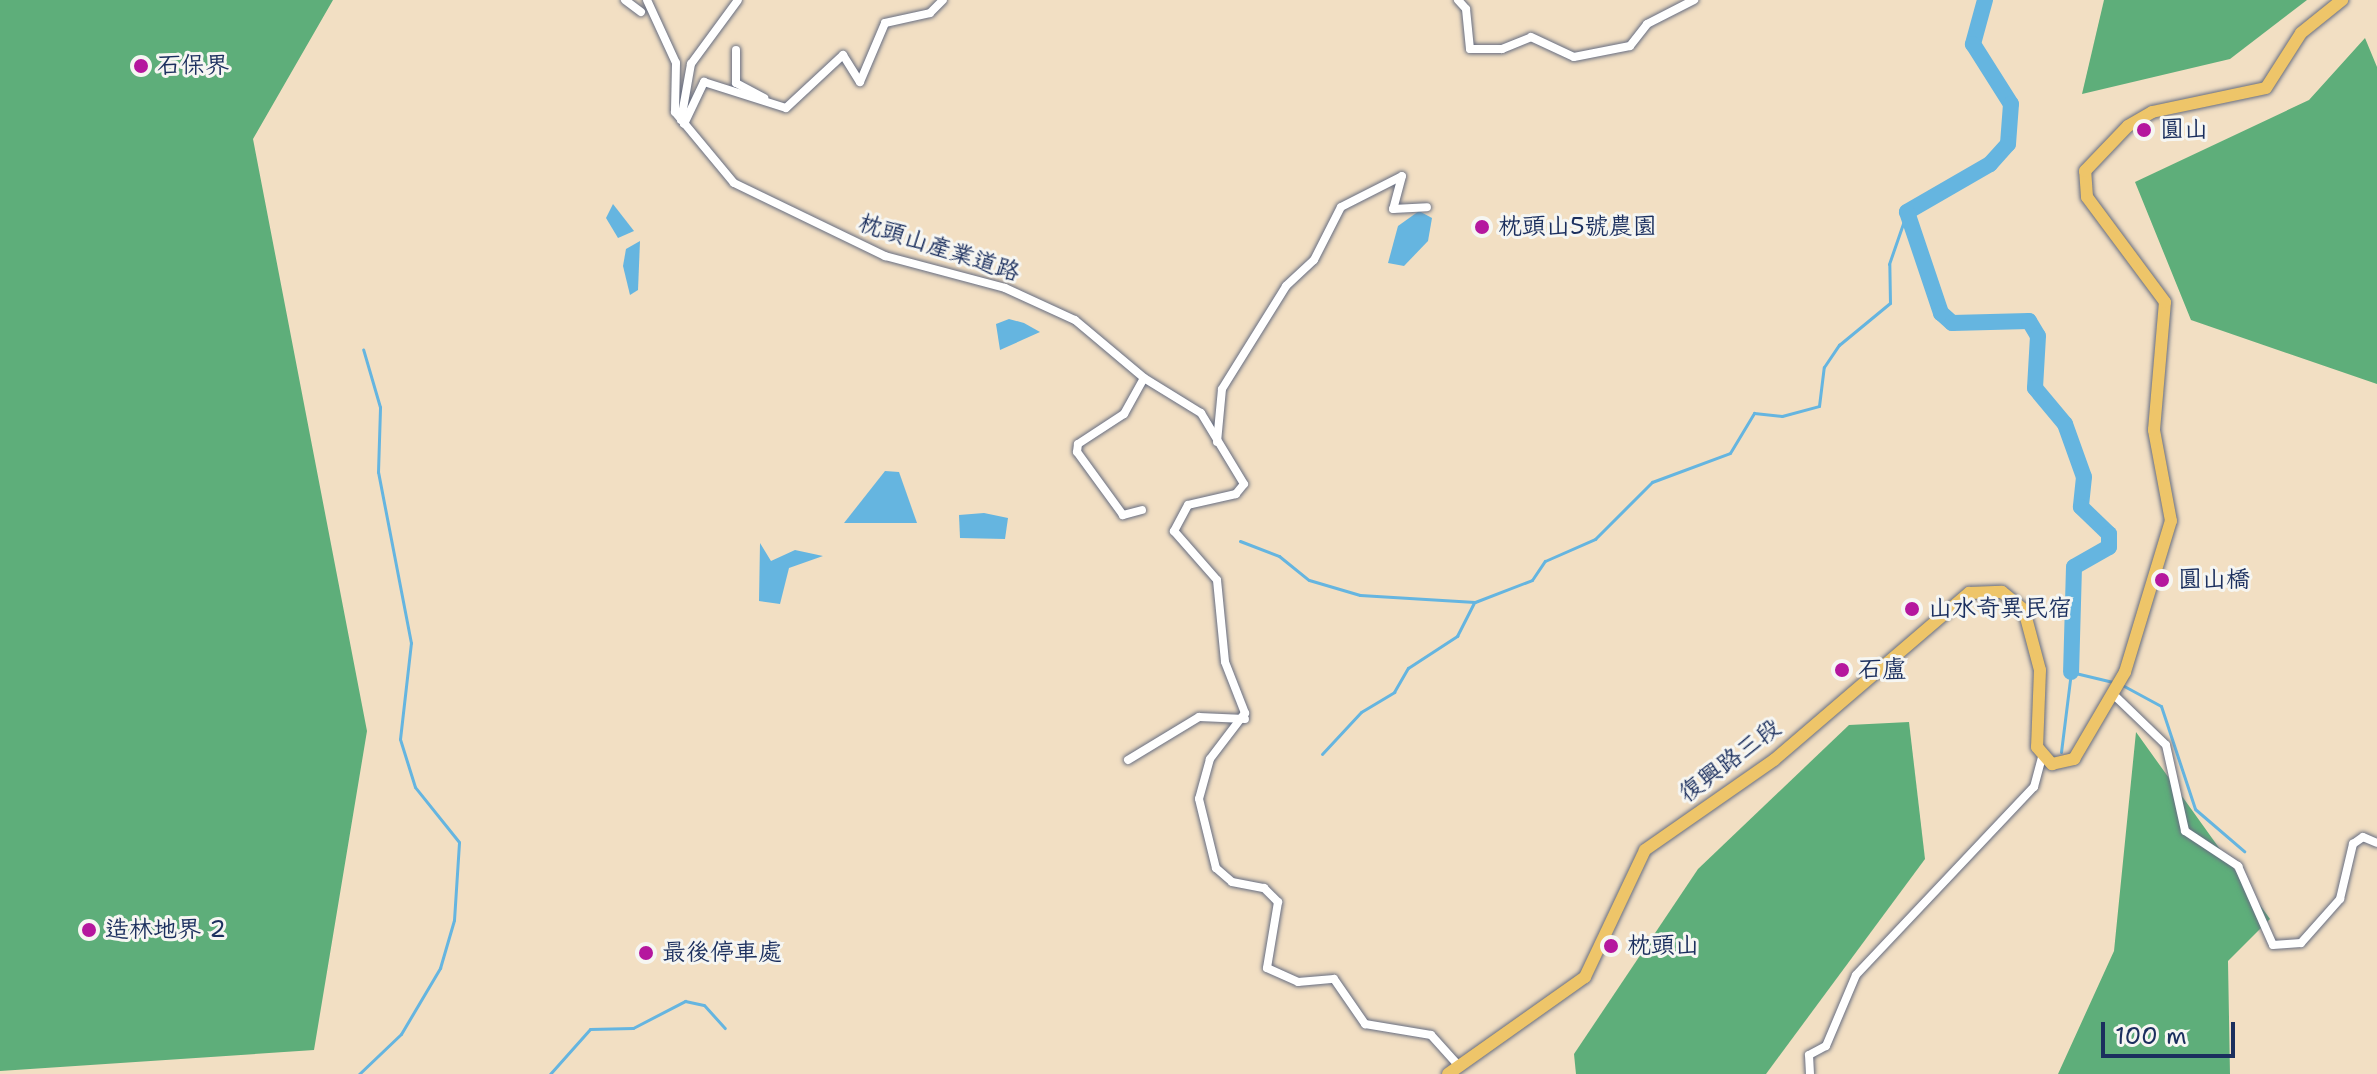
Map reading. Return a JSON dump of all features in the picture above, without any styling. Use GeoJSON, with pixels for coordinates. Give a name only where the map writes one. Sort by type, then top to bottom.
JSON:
{"type":"FeatureCollection","features":[{"type":"Feature","properties":{"kind":"main road"},"geometry":{"type":"LineString","coordinates":[[2042,758],[2074,759],[2116,692],[2125,672],[2171,521],[2154,430],[2165,302],[2087,197],[2085,171],[2128,126],[2152,112],[2266,88],[2301,33],[2342,0]]}},
{"type":"Feature","properties":{"kind":"main road","name":"復興路三段"},"geometry":{"type":"LineString","coordinates":[[1448,1074],[1585,977],[1645,850],[1774,760],[1969,593],[2002,592],[2024,610],[2040,670],[2042,758]]}},
{"type":"Feature","properties":{"kind":"street"},"geometry":{"type":"LineString","coordinates":[[625,0],[641,12]]}},
{"type":"Feature","properties":{"kind":"street"},"geometry":{"type":"LineString","coordinates":[[647,0],[676,63],[682,122]]}},
{"type":"Feature","properties":{"kind":"street"},"geometry":{"type":"LineString","coordinates":[[682,122],[691,64],[738,0]]}},
{"type":"Feature","properties":{"kind":"street"},"geometry":{"type":"LineString","coordinates":[[682,122],[704,82],[795,105],[839,55],[860,82],[885,23],[930,13],[943,0]]}},
{"type":"Feature","properties":{"kind":"street"},"geometry":{"type":"LineString","coordinates":[[1458,0],[1466,9],[1470,49],[1502,49],[1531,37],[1574,57],[1630,46],[1647,24],[1694,0]]}},
{"type":"Feature","properties":{"kind":"street"},"geometry":{"type":"LineString","coordinates":[[736,50],[736,83],[765,98]]}},
{"type":"Feature","properties":{"kind":"street","name":"枕頭山產業道路"},"geometry":{"type":"LineString","coordinates":[[682,122],[734,183],[885,256],[1005,288],[1075,320],[1144,378],[1201,413],[1217,442],[1239,470],[1241,490],[1188,505],[1174,531],[1217,580],[1225,662],[1245,719]]}},
{"type":"Feature","properties":{"kind":"street"},"geometry":{"type":"LineString","coordinates":[[1217,442],[1222,389],[1286,286],[1314,260],[1341,207],[1402,176],[1393,209],[1427,207]]}},
{"type":"Feature","properties":{"kind":"street"},"geometry":{"type":"LineString","coordinates":[[1142,510],[1123,515],[1077,452],[1078,444],[1124,414],[1144,378]]}},
{"type":"Feature","properties":{"kind":"street"},"geometry":{"type":"LineString","coordinates":[[2116,692],[2166,745],[2185,831],[2238,866],[2261,927],[2280,950],[2301,943],[2340,899],[2353,844],[2363,837],[2377,843]]}},
{"type":"Feature","properties":{"kind":"street"},"geometry":{"type":"LineString","coordinates":[[1128,760],[1199,717],[1245,719]]}},
{"type":"Feature","properties":{"kind":"street"},"geometry":{"type":"LineString","coordinates":[[1245,719],[1210,759],[1198,815],[1222,876],[1264,888],[1278,902],[1267,968],[1298,982],[1334,979],[1359,1019],[1431,1035],[1458,1065]]}},
{"type":"Feature","properties":{"kind":"street"},"geometry":{"type":"LineString","coordinates":[[1810,1074],[1809,1055],[1826,1046],[1856,975],[2034,787],[2042,758]]}},
{"type":"Feature","properties":{"kind":"green space"},"geometry":{"type":"Polygon","coordinates":[[[0,0],[333,0],[253,139],[367,731],[314,1050],[0,1071],[0,0]]]}},
{"type":"Feature","properties":{"kind":"green space"},"geometry":{"type":"Polygon","coordinates":[[[2104,0],[2307,0],[2230,59],[2082,94],[2104,0]]]}},
{"type":"Feature","properties":{"kind":"green space"},"geometry":{"type":"Polygon","coordinates":[[[2365,38],[2377,67],[2377,384],[2191,320],[2135,182],[2309,100],[2365,38]]]}},
{"type":"Feature","properties":{"kind":"green space"},"geometry":{"type":"Polygon","coordinates":[[[1909,722],[1925,859],[1766,1074],[1576,1074],[1574,1054],[1698,869],[1849,725],[1909,722]]]}},
{"type":"Feature","properties":{"kind":"green space"},"geometry":{"type":"Polygon","coordinates":[[[2136,732],[2270,919],[2228,961],[2230,1074],[2058,1074],[2114,951],[2136,732]]]}},
{"type":"Feature","properties":{"kind":"water"},"geometry":{"type":"Polygon","coordinates":[[[613,204],[634,231],[618,238],[606,218],[613,204]]]}},
{"type":"Feature","properties":{"kind":"water"},"geometry":{"type":"Polygon","coordinates":[[[1419,211],[1432,218],[1428,241],[1404,266],[1388,263],[1398,226],[1419,211]]]}},
{"type":"Feature","properties":{"kind":"water"},"geometry":{"type":"Polygon","coordinates":[[[640,241],[638,290],[630,295],[623,266],[626,249],[640,241]]]}},
{"type":"Feature","properties":{"kind":"water"},"geometry":{"type":"Polygon","coordinates":[[[1009,319],[1040,332],[1000,350],[996,324],[1009,319]]]}},
{"type":"Feature","properties":{"kind":"water"},"geometry":{"type":"Polygon","coordinates":[[[885,471],[899,472],[917,523],[844,523],[885,471]]]}},
{"type":"Feature","properties":{"kind":"water"},"geometry":{"type":"Polygon","coordinates":[[[984,513],[1008,518],[1005,539],[960,538],[959,515],[984,513]]]}},
{"type":"Feature","properties":{"kind":"water"},"geometry":{"type":"Polygon","coordinates":[[[760,543],[771,561],[795,550],[823,556],[789,568],[780,604],[759,601],[760,543]]]}},
{"type":"Feature","properties":{"kind":"waterway"},"geometry":{"type":"LineString","coordinates":[[1985,0],[1973,44],[2011,104],[2008,144],[1990,164],[1907,212],[1941,313],[1952,323],[2029,321],[2038,336],[2035,388],[2065,424],[2084,477],[2081,507],[2109,534],[2109,547],[2074,567],[2071,672]]}},
{"type":"Feature","properties":{"kind":"waterway"},"geometry":{"type":"LineString","coordinates":[[1240,541],[1279,556],[1309,580],[1360,595],[1475,602],[1532,580],[1545,561],[1595,539],[1652,482],[1730,453],[1754,413],[1782,416],[1819,406],[1824,367],[1839,345],[1890,303],[1889,264],[1907,212]]}},
{"type":"Feature","properties":{"kind":"waterway"},"geometry":{"type":"LineString","coordinates":[[359,1074],[401,1034],[440,968],[454,920],[459,842],[415,787],[400,739],[411,643],[378,472],[380,407],[363,349]]}},
{"type":"Feature","properties":{"kind":"waterway"},"geometry":{"type":"LineString","coordinates":[[1322,754],[1361,712],[1394,692],[1408,668],[1457,636],[1474,603]]}},
{"type":"Feature","properties":{"kind":"waterway"},"geometry":{"type":"LineString","coordinates":[[2061,752],[2071,672],[2113,682]]}},
{"type":"Feature","properties":{"kind":"waterway"},"geometry":{"type":"LineString","coordinates":[[2124,686],[2161,706],[2195,809],[2244,851]]}},
{"type":"Feature","properties":{"kind":"waterway"},"geometry":{"type":"LineString","coordinates":[[550,1074],[590,1029],[633,1028],[685,1001],[704,1005],[725,1028]]}},
{"type":"Feature","properties":{"kind":"place","name":"石保界"},"geometry":{"type":"Point","coordinates":[141,66]}},
{"type":"Feature","properties":{"kind":"place","name":"圓山"},"geometry":{"type":"Point","coordinates":[2144,130]}},
{"type":"Feature","properties":{"kind":"place","name":"枕頭山5號農園"},"geometry":{"type":"Point","coordinates":[1482,227]}},
{"type":"Feature","properties":{"kind":"place","name":"圓山橋"},"geometry":{"type":"Point","coordinates":[2162,580]}},
{"type":"Feature","properties":{"kind":"place","name":"山水奇異民宿"},"geometry":{"type":"Point","coordinates":[1912,609]}},
{"type":"Feature","properties":{"kind":"place","name":"石盧"},"geometry":{"type":"Point","coordinates":[1842,670]}},
{"type":"Feature","properties":{"kind":"place","name":"造林地界 2"},"geometry":{"type":"Point","coordinates":[89,930]}},
{"type":"Feature","properties":{"kind":"place","name":"枕頭山"},"geometry":{"type":"Point","coordinates":[1611,946]}},
{"type":"Feature","properties":{"kind":"place","name":"最後停車處"},"geometry":{"type":"Point","coordinates":[646,953]}}]}
